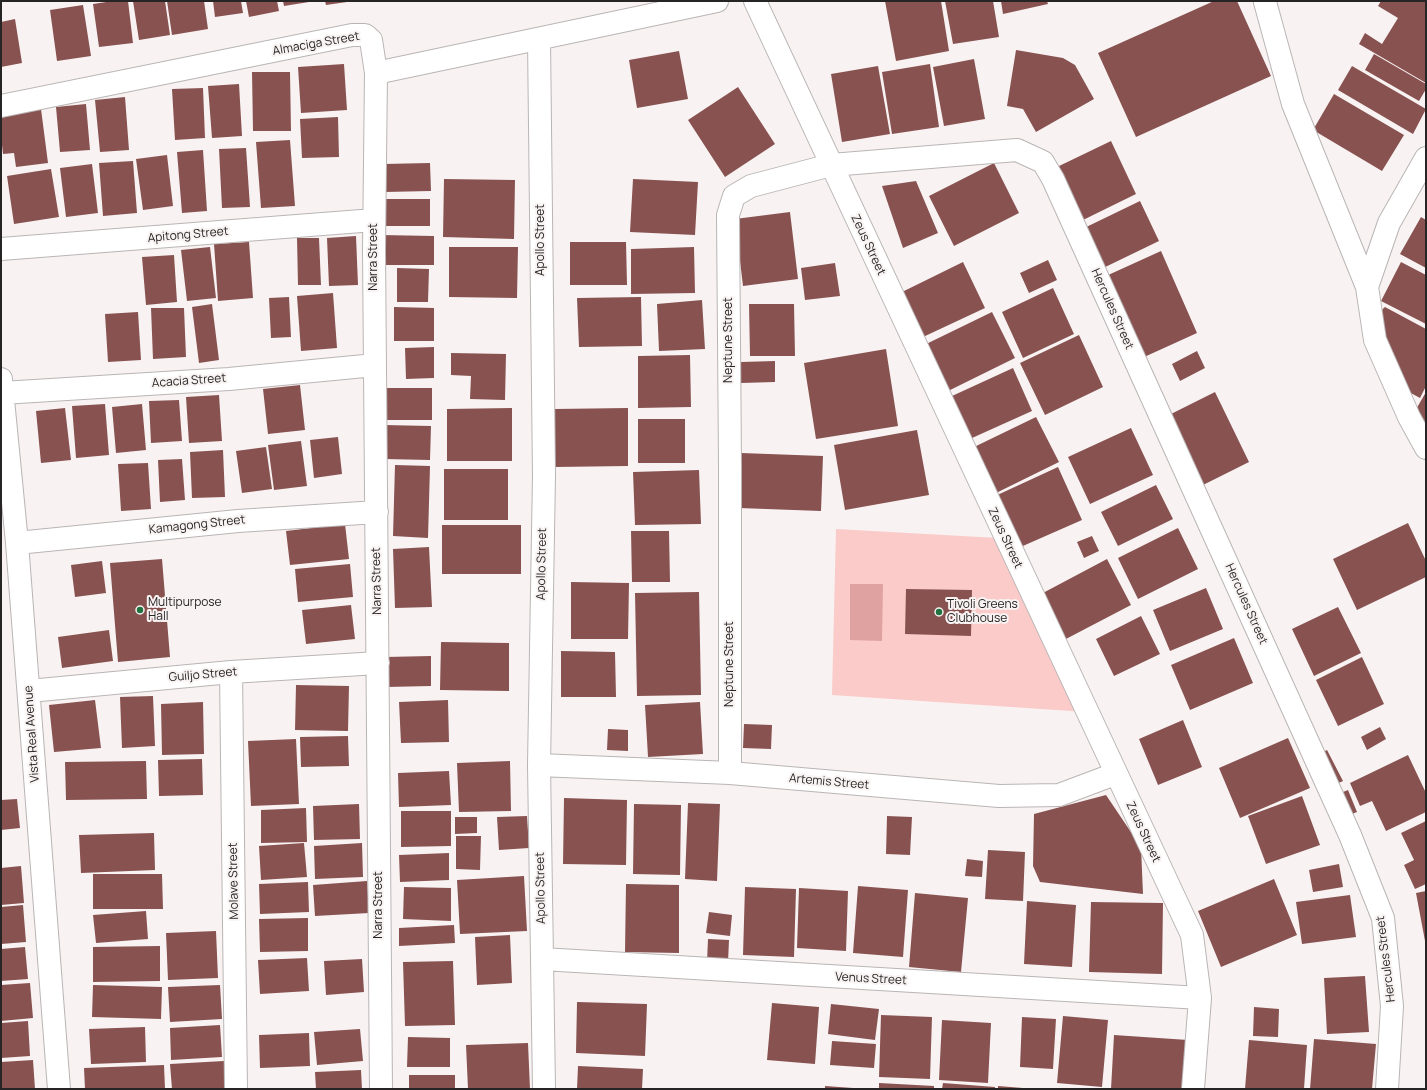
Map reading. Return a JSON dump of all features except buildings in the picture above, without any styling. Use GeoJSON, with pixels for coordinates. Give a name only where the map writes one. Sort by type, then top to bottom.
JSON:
{"type":"FeatureCollection","features":[{"type":"Feature","properties":{"kind":"street"},"geometry":{"type":"LineString","coordinates":[[376,73],[717,1]]}},
{"type":"Feature","properties":{"kind":"street","name":"Zeus Street"},"geometry":{"type":"LineString","coordinates":[[755,1],[1115,774],[1192,935],[1200,998],[1193,1089]]}},
{"type":"Feature","properties":{"kind":"street"},"geometry":{"type":"LineString","coordinates":[[1265,2],[1293,104],[1366,287],[1375,340],[1409,417],[1426,448]]}},
{"type":"Feature","properties":{"kind":"street","name":"Almaciga Street"},"geometry":{"type":"LineString","coordinates":[[1,106],[360,35],[365,35],[371,40],[376,73]]}},
{"type":"Feature","properties":{"kind":"street","name":"Apollo Street"},"geometry":{"type":"LineString","coordinates":[[539,39],[544,475],[539,765],[544,1089]]}},
{"type":"Feature","properties":{"kind":"street","name":"Narra Street"},"geometry":{"type":"LineString","coordinates":[[376,73],[374,220],[382,1089]]}},
{"type":"Feature","properties":{"kind":"street","name":"Neptune Street"},"geometry":{"type":"LineString","coordinates":[[730,774],[728,215],[734,196],[751,186],[831,165],[1017,150]]}},
{"type":"Feature","properties":{"kind":"street","name":"Hercules Street"},"geometry":{"type":"LineString","coordinates":[[1017,150],[1043,162],[1053,179],[1347,829],[1383,918],[1392,1006],[1387,1089]]}},
{"type":"Feature","properties":{"kind":"street"},"geometry":{"type":"LineString","coordinates":[[1366,287],[1389,223],[1426,158]]}},
{"type":"Feature","properties":{"kind":"street","name":"Apitong Street"},"geometry":{"type":"LineString","coordinates":[[1,249],[374,220]]}},
{"type":"Feature","properties":{"kind":"street","name":"Acacia Street"},"geometry":{"type":"LineString","coordinates":[[2,386],[229,379],[375,364]]}},
{"type":"Feature","properties":{"kind":"street","name":"Vista Real Avenue"},"geometry":{"type":"LineString","coordinates":[[2,386],[17,543],[59,1089]]}},
{"type":"Feature","properties":{"kind":"street","name":"Kamagong Street"},"geometry":{"type":"LineString","coordinates":[[17,543],[238,520],[377,512]]}},
{"type":"Feature","properties":{"kind":"street","name":"Guiljo Street"},"geometry":{"type":"LineString","coordinates":[[29,691],[231,672],[378,663]]}},
{"type":"Feature","properties":{"kind":"street","name":"Molave Street"},"geometry":{"type":"LineString","coordinates":[[231,672],[236,1089]]}},
{"type":"Feature","properties":{"kind":"street","name":"Artemis Street"},"geometry":{"type":"LineString","coordinates":[[539,765],[730,774],[998,796],[1059,795],[1115,774]]}},
{"type":"Feature","properties":{"kind":"street","name":"Venus Street"},"geometry":{"type":"LineString","coordinates":[[542,959],[1200,998]]}},
{"type":"Feature","properties":{"kind":"shaded area"},"geometry":{"type":"Polygon","coordinates":[[[836,529],[998,538],[1086,712],[832,695],[836,529]]]}},
{"type":"Feature","properties":{"kind":"shaded area"},"geometry":{"type":"Polygon","coordinates":[[[850,584],[883,584],[882,641],[850,640],[850,584]]]}},
{"type":"Feature","properties":{"kind":"place","name":"Multipurpose Hall"},"geometry":{"type":"Point","coordinates":[140,610]}},
{"type":"Feature","properties":{"kind":"place","name":"Tivoli Greens Clubhouse"},"geometry":{"type":"Point","coordinates":[939,612]}}]}
